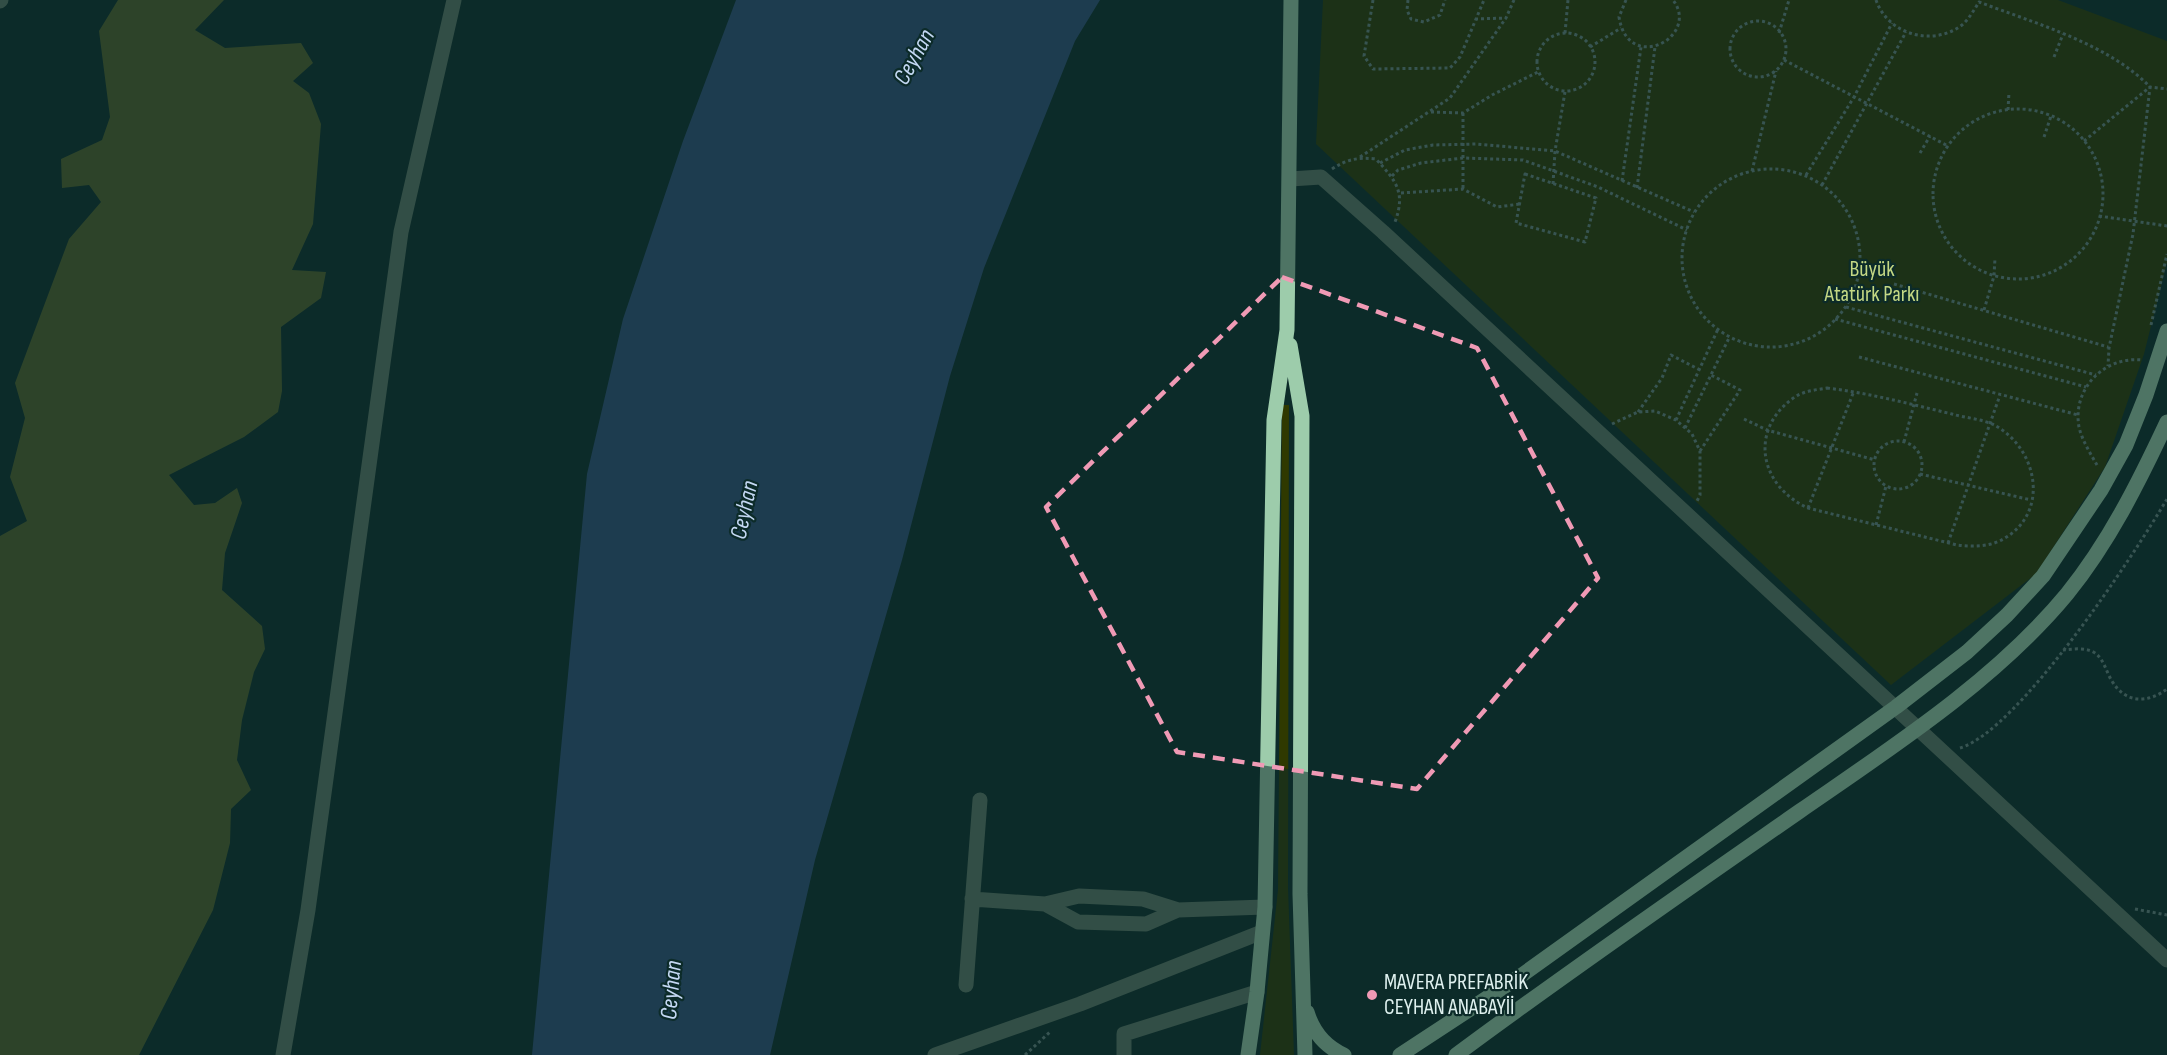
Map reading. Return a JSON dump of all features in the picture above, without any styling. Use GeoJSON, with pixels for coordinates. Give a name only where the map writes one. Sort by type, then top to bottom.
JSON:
{"type":"FeatureCollection","features":[{"type":"Feature","properties":{"kind":"main road"},"geometry":{"type":"LineString","coordinates":[[1248,1055],[1257,992],[1264,907],[1274,420],[1287,330],[1291,0]]}},
{"type":"Feature","properties":{"kind":"main road"},"geometry":{"type":"LineString","coordinates":[[1287,330],[1302,416],[1302,990],[1305,1055]]}},
{"type":"Feature","properties":{"kind":"main road"},"geometry":{"type":"LineString","coordinates":[[1400,1055],[1513,981],[1896,707],[1967,652],[2007,615],[2043,576],[2101,490],[2126,445],[2146,395],[2167,331]]}},
{"type":"Feature","properties":{"kind":"main road"},"geometry":{"type":"LineString","coordinates":[[1456,1055],[1538,994],[1918,729],[1990,669],[2066,594],[2127,504],[2167,422]]}},
{"type":"Feature","properties":{"kind":"main road"},"geometry":{"type":"LineString","coordinates":[[1302,990],[1310,1022],[1319,1037],[1327,1046],[1344,1055]]}},
{"type":"Feature","properties":{"kind":"street"},"geometry":{"type":"LineString","coordinates":[[283,1055],[308,910],[401,232],[454,0]]}},
{"type":"Feature","properties":{"kind":"street"},"geometry":{"type":"LineString","coordinates":[[1290,178],[1321,177],[1383,232],[2167,960]]}},
{"type":"Feature","properties":{"kind":"street"},"geometry":{"type":"LineString","coordinates":[[966,985],[980,800]]}},
{"type":"Feature","properties":{"kind":"street"},"geometry":{"type":"LineString","coordinates":[[972,899],[1044,904],[1079,896],[1143,899],[1178,910],[1264,907]]}},
{"type":"Feature","properties":{"kind":"street"},"geometry":{"type":"LineString","coordinates":[[1044,904],[1078,922],[1146,924],[1178,910]]}},
{"type":"Feature","properties":{"kind":"street"},"geometry":{"type":"LineString","coordinates":[[935,1055],[1080,1004],[1262,932]]}},
{"type":"Feature","properties":{"kind":"street"},"geometry":{"type":"LineString","coordinates":[[1124,1055],[1124,1034],[1257,992]]}},
{"type":"Feature","properties":{"kind":"path"},"geometry":{"type":"LineString","coordinates":[[1373,0],[1364,56],[1373,69],[1450,68],[1460,57],[1484,0]]}},
{"type":"Feature","properties":{"kind":"path"},"geometry":{"type":"LineString","coordinates":[[1408,0],[1407,10],[1411,19],[1424,22],[1440,15],[1445,0]]}},
{"type":"Feature","properties":{"kind":"path"},"geometry":{"type":"LineString","coordinates":[[1321,177],[1343,162],[1360,157],[1450,98],[1506,18],[1514,0]]}},
{"type":"Feature","properties":{"kind":"path"},"geometry":{"type":"LineString","coordinates":[[1565,33],[1568,0]]}},
{"type":"Feature","properties":{"kind":"path"},"geometry":{"type":"LineString","coordinates":[[1626,0],[1621,6],[1619,17],[1621,28],[1627,38],[1641,47],[1655,47],[1668,41],[1676,30],[1679,17],[1674,0]]}},
{"type":"Feature","properties":{"kind":"path"},"geometry":{"type":"LineString","coordinates":[[1779,33],[1789,0]]}},
{"type":"Feature","properties":{"kind":"path"},"geometry":{"type":"LineString","coordinates":[[1876,0],[1892,23],[1906,32],[1933,36],[1953,31],[1966,21],[1979,2],[2063,34],[2134,70],[2150,87],[2167,89]]}},
{"type":"Feature","properties":{"kind":"path"},"geometry":{"type":"LineString","coordinates":[[1476,20],[1506,18]]}},
{"type":"Feature","properties":{"kind":"path"},"geometry":{"type":"LineString","coordinates":[[1752,171],[1776,70],[1784,60],[1786,49],[1775,27],[1757,21],[1743,25],[1736,31],[1730,46],[1732,61],[1743,73],[1758,77],[1776,70]]}},
{"type":"Feature","properties":{"kind":"path"},"geometry":{"type":"LineString","coordinates":[[1806,175],[1854,96],[1892,23]]}},
{"type":"Feature","properties":{"kind":"path"},"geometry":{"type":"LineString","coordinates":[[1590,47],[1621,28]]}},
{"type":"Feature","properties":{"kind":"path"},"geometry":{"type":"LineString","coordinates":[[1822,185],[1906,32]]}},
{"type":"Feature","properties":{"kind":"path"},"geometry":{"type":"LineString","coordinates":[[1565,33],[1581,38],[1590,47],[1595,66],[1589,81],[1579,89],[1565,92],[1547,85],[1538,72],[1537,58],[1542,45],[1554,36],[1565,33]]}},
{"type":"Feature","properties":{"kind":"path"},"geometry":{"type":"LineString","coordinates":[[2054,57],[2063,34]]}},
{"type":"Feature","properties":{"kind":"path"},"geometry":{"type":"LineString","coordinates":[[1622,181],[1641,47]]}},
{"type":"Feature","properties":{"kind":"path"},"geometry":{"type":"LineString","coordinates":[[1637,188],[1655,47]]}},
{"type":"Feature","properties":{"kind":"path"},"geometry":{"type":"LineString","coordinates":[[1784,60],[1948,146]]}},
{"type":"Feature","properties":{"kind":"path"},"geometry":{"type":"LineString","coordinates":[[1430,112],[1464,113],[1492,95],[1538,72]]}},
{"type":"Feature","properties":{"kind":"path"},"geometry":{"type":"LineString","coordinates":[[2084,141],[2150,87]]}},
{"type":"Feature","properties":{"kind":"path"},"geometry":{"type":"LineString","coordinates":[[2108,366],[2109,348],[2135,222],[2150,87]]}},
{"type":"Feature","properties":{"kind":"path"},"geometry":{"type":"LineString","coordinates":[[1553,184],[1555,152],[1565,92]]}},
{"type":"Feature","properties":{"kind":"path"},"geometry":{"type":"LineString","coordinates":[[2008,110],[2009,92]]}},
{"type":"Feature","properties":{"kind":"path"},"geometry":{"type":"LineString","coordinates":[[2029,109],[2057,118],[2084,141],[2093,153],[2102,178],[2103,190],[2094,232],[2078,255],[2060,269],[2043,276],[2014,280],[1994,276],[1970,266],[1954,252],[1941,231],[1934,208],[1933,181],[1940,159],[1948,146],[1967,125],[1997,111],[2029,109]]}},
{"type":"Feature","properties":{"kind":"path"},"geometry":{"type":"LineString","coordinates":[[1464,113],[1464,189]]}},
{"type":"Feature","properties":{"kind":"path"},"geometry":{"type":"LineString","coordinates":[[2044,137],[2051,116]]}},
{"type":"Feature","properties":{"kind":"path"},"geometry":{"type":"LineString","coordinates":[[1920,153],[1930,136]]}},
{"type":"Feature","properties":{"kind":"path"},"geometry":{"type":"LineString","coordinates":[[1380,163],[1405,150],[1433,145],[1517,146],[1555,152],[1694,212]]}},
{"type":"Feature","properties":{"kind":"path"},"geometry":{"type":"LineString","coordinates":[[1360,157],[1376,159],[1392,176],[1400,193],[1400,208],[1394,224],[1383,232]]}},
{"type":"Feature","properties":{"kind":"path"},"geometry":{"type":"LineString","coordinates":[[1392,176],[1398,170],[1421,164],[1464,158],[1523,160],[1598,187],[1687,230]]}},
{"type":"Feature","properties":{"kind":"path"},"geometry":{"type":"LineString","coordinates":[[1774,168],[1806,175],[1822,185],[1842,203],[1857,233],[1860,255],[1855,289],[1846,306],[1818,335],[1793,345],[1768,348],[1746,345],[1729,338],[1701,315],[1687,291],[1681,266],[1683,240],[1694,212],[1712,190],[1740,173],[1774,168]]}},
{"type":"Feature","properties":{"kind":"path"},"geometry":{"type":"LineString","coordinates":[[1525,174],[1553,184],[1596,198],[1585,242],[1516,223],[1525,174]]}},
{"type":"Feature","properties":{"kind":"path"},"geometry":{"type":"LineString","coordinates":[[1400,193],[1464,189],[1497,207],[1520,204]]}},
{"type":"Feature","properties":{"kind":"path"},"geometry":{"type":"LineString","coordinates":[[2099,216],[2167,226]]}},
{"type":"Feature","properties":{"kind":"path"},"geometry":{"type":"LineString","coordinates":[[2151,328],[2167,254]]}},
{"type":"Feature","properties":{"kind":"path"},"geometry":{"type":"LineString","coordinates":[[1984,310],[1994,276],[1995,258]]}},
{"type":"Feature","properties":{"kind":"path"},"geometry":{"type":"LineString","coordinates":[[1894,284],[2109,348]]}},
{"type":"Feature","properties":{"kind":"path"},"geometry":{"type":"LineString","coordinates":[[1846,306],[2096,375]]}},
{"type":"Feature","properties":{"kind":"path"},"geometry":{"type":"LineString","coordinates":[[1835,319],[2086,387]]}},
{"type":"Feature","properties":{"kind":"path"},"geometry":{"type":"LineString","coordinates":[[1676,420],[1718,329]]}},
{"type":"Feature","properties":{"kind":"path"},"geometry":{"type":"LineString","coordinates":[[1685,428],[1729,338]]}},
{"type":"Feature","properties":{"kind":"path"},"geometry":{"type":"LineString","coordinates":[[2142,367],[2146,350]]}},
{"type":"Feature","properties":{"kind":"path"},"geometry":{"type":"LineString","coordinates":[[1638,412],[1662,378],[1671,355],[1700,370]]}},
{"type":"Feature","properties":{"kind":"path"},"geometry":{"type":"LineString","coordinates":[[1859,357],[2078,415]]}},
{"type":"Feature","properties":{"kind":"path"},"geometry":{"type":"LineString","coordinates":[[2097,465],[2079,430],[2078,415],[2081,397],[2096,375],[2108,366],[2121,361],[2144,360]]}},
{"type":"Feature","properties":{"kind":"path"},"geometry":{"type":"LineString","coordinates":[[1700,451],[1740,390],[1711,375]]}},
{"type":"Feature","properties":{"kind":"path"},"geometry":{"type":"LineString","coordinates":[[1827,388],[1854,391],[1989,424],[2014,439],[2026,454],[2033,471],[2034,494],[2022,523],[2005,538],[1977,547],[1948,543],[1808,508],[1790,500],[1774,482],[1767,465],[1767,430],[1777,414],[1792,399],[1806,391],[1827,388]]}},
{"type":"Feature","properties":{"kind":"path"},"geometry":{"type":"LineString","coordinates":[[1808,508],[1854,391]]}},
{"type":"Feature","properties":{"kind":"path"},"geometry":{"type":"LineString","coordinates":[[1904,442],[1912,404],[1917,393]]}},
{"type":"Feature","properties":{"kind":"path"},"geometry":{"type":"LineString","coordinates":[[1948,543],[2000,394]]}},
{"type":"Feature","properties":{"kind":"path"},"geometry":{"type":"LineString","coordinates":[[1599,431],[1638,412],[1655,411],[1676,420],[1692,434],[1700,451],[1700,495],[1690,515]]}},
{"type":"Feature","properties":{"kind":"path"},"geometry":{"type":"LineString","coordinates":[[1744,420],[1767,430],[1875,460]]}},
{"type":"Feature","properties":{"kind":"path"},"geometry":{"type":"LineString","coordinates":[[1904,442],[1919,454],[1922,466],[1920,474],[1913,484],[1902,489],[1886,486],[1878,477],[1875,460],[1884,445],[1904,442]]}},
{"type":"Feature","properties":{"kind":"path"},"geometry":{"type":"LineString","coordinates":[[2092,475],[2102,455]]}},
{"type":"Feature","properties":{"kind":"path"},"geometry":{"type":"LineString","coordinates":[[1920,474],[2031,500]]}},
{"type":"Feature","properties":{"kind":"path"},"geometry":{"type":"LineString","coordinates":[[1876,525],[1886,486]]}},
{"type":"Feature","properties":{"kind":"path"},"geometry":{"type":"LineString","coordinates":[[1944,753],[1968,746],[1983,736],[2017,704],[2063,650],[2143,540],[2167,499]]}},
{"type":"Feature","properties":{"kind":"path"},"geometry":{"type":"LineString","coordinates":[[2063,650],[2082,649],[2095,652],[2104,663],[2112,682],[2123,694],[2133,700],[2147,700],[2167,689]]}},
{"type":"Feature","properties":{"kind":"highlighted area"},"geometry":{"type":"Polygon","coordinates":[[[1282,277],[1477,348],[1598,578],[1417,789],[1177,752],[1046,507],[1282,277]]]}},
{"type":"Feature","properties":{"kind":"green space"},"geometry":{"type":"Polygon","coordinates":[[[118,0],[224,0],[195,30],[225,48],[301,43],[313,63],[293,81],[309,93],[321,124],[313,224],[292,270],[326,272],[321,298],[281,327],[282,391],[278,412],[244,437],[169,475],[194,505],[215,503],[237,488],[242,503],[225,553],[222,590],[262,626],[265,649],[254,672],[242,720],[237,760],[251,790],[231,809],[230,843],[213,910],[139,1055],[0,1055],[0,536],[27,521],[10,477],[25,418],[15,383],[69,239],[101,202],[89,185],[62,188],[61,159],[102,140],[110,117],[99,31],[118,0]]]}},
{"type":"Feature","properties":{"kind":"green space","name":"Büyük Atatürk Parkı"},"geometry":{"type":"Polygon","coordinates":[[[1323,0],[2058,0],[2167,41],[2167,262],[2144,354],[2105,467],[2036,574],[1891,685],[1316,144],[1323,0]]]}},
{"type":"Feature","properties":{"kind":"green space"},"geometry":{"type":"Polygon","coordinates":[[[1282,405],[1289,405],[1288,888],[1294,1055],[1260,1055],[1278,890],[1282,405]]]}},
{"type":"Feature","properties":{"kind":"water","name":"Ceyhan"},"geometry":{"type":"Polygon","coordinates":[[[736,0],[1100,0],[1075,41],[984,268],[950,376],[902,560],[815,860],[770,1055],[532,1055],[587,474],[623,319],[683,141],[736,0]]]}},
{"type":"Feature","properties":{"kind":"place","name":"MAVERA PREFABRİK CEYHAN ANABAYİİ"},"geometry":{"type":"Point","coordinates":[1372,995]}}]}
